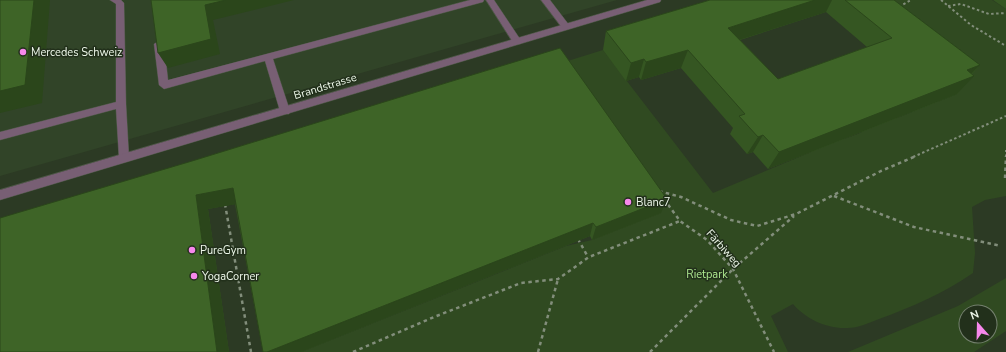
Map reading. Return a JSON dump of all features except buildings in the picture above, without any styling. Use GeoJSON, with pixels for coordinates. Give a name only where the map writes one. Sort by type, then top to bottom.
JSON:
{"type":"FeatureCollection","features":[{"type":"Feature","properties":{"kind":"street"},"geometry":{"type":"LineString","coordinates":[[114,0],[120,3],[121,104],[124,158]]}},
{"type":"Feature","properties":{"kind":"street"},"geometry":{"type":"LineString","coordinates":[[158,31],[164,85],[480,0]]}},
{"type":"Feature","properties":{"kind":"street"},"geometry":{"type":"LineString","coordinates":[[490,0],[517,42]]}},
{"type":"Feature","properties":{"kind":"street"},"geometry":{"type":"LineString","coordinates":[[545,0],[566,27]]}},
{"type":"Feature","properties":{"kind":"street","name":"Brandstrasse"},"geometry":{"type":"LineString","coordinates":[[0,195],[657,0]]}},
{"type":"Feature","properties":{"kind":"street"},"geometry":{"type":"LineString","coordinates":[[268,57],[285,111]]}},
{"type":"Feature","properties":{"kind":"street"},"geometry":{"type":"LineString","coordinates":[[0,136],[121,104]]}},
{"type":"Feature","properties":{"kind":"path"},"geometry":{"type":"LineString","coordinates":[[897,8],[911,0]]}},
{"type":"Feature","properties":{"kind":"path"},"geometry":{"type":"LineString","coordinates":[[941,0],[971,24],[1006,46]]}},
{"type":"Feature","properties":{"kind":"path"},"geometry":{"type":"LineString","coordinates":[[895,4],[900,13]]}},
{"type":"Feature","properties":{"kind":"path"},"geometry":{"type":"LineString","coordinates":[[948,6],[961,4],[989,14],[1006,13]]}},
{"type":"Feature","properties":{"kind":"path"},"geometry":{"type":"LineString","coordinates":[[650,352],[733,269],[796,214],[881,171],[1006,116]]}},
{"type":"Feature","properties":{"kind":"path"},"geometry":{"type":"LineString","coordinates":[[1005,178],[1006,150]]}},
{"type":"Feature","properties":{"kind":"path","name":"Färbiweg"},"geometry":{"type":"LineString","coordinates":[[774,352],[733,269],[707,240],[680,220],[657,191],[682,197],[731,220],[757,226],[796,214]]}},
{"type":"Feature","properties":{"kind":"path"},"geometry":{"type":"LineString","coordinates":[[833,195],[914,227],[1001,246]]}},
{"type":"Feature","properties":{"kind":"path"},"geometry":{"type":"LineString","coordinates":[[224,199],[251,352]]}},
{"type":"Feature","properties":{"kind":"path"},"geometry":{"type":"LineString","coordinates":[[353,352],[434,317],[521,283],[558,279],[588,257],[680,220]]}},
{"type":"Feature","properties":{"kind":"path"},"geometry":{"type":"LineString","coordinates":[[576,237],[588,257]]}},
{"type":"Feature","properties":{"kind":"path"},"geometry":{"type":"LineString","coordinates":[[538,352],[558,279]]}},
{"type":"Feature","properties":{"kind":"shaded area"},"geometry":{"type":"Polygon","coordinates":[[[0,0],[617,0],[0,176],[0,0]]]}},
{"type":"Feature","properties":{"kind":"green space","name":"Rietpark"},"geometry":{"type":"Polygon","coordinates":[[[858,0],[992,0],[1006,9],[1006,196],[985,200],[972,207],[975,253],[973,273],[962,280],[916,304],[867,324],[851,328],[832,327],[817,322],[804,314],[793,304],[771,316],[788,352],[301,352],[566,246],[592,240],[661,213],[558,64],[603,50],[713,193],[811,152],[803,144],[836,131],[844,139],[860,133],[888,111],[897,118],[912,112],[929,95],[937,102],[957,94],[858,0]]]}},
{"type":"Feature","properties":{"kind":"green space"},"geometry":{"type":"Polygon","coordinates":[[[1006,278],[1006,331],[998,336],[998,304],[961,304],[1006,278]]]}},
{"type":"Feature","properties":{"kind":"green space"},"geometry":{"type":"Polygon","coordinates":[[[958,306],[958,344],[986,344],[974,352],[848,352],[958,306]]]}},
{"type":"Feature","properties":{"kind":"place","name":"Mercedes Schweiz"},"geometry":{"type":"Point","coordinates":[23,52]}},
{"type":"Feature","properties":{"kind":"place","name":"Blanc7"},"geometry":{"type":"Point","coordinates":[628,202]}},
{"type":"Feature","properties":{"kind":"place","name":"PureGym"},"geometry":{"type":"Point","coordinates":[192,250]}},
{"type":"Feature","properties":{"kind":"place","name":"YogaCorner"},"geometry":{"type":"Point","coordinates":[194,276]}}]}
